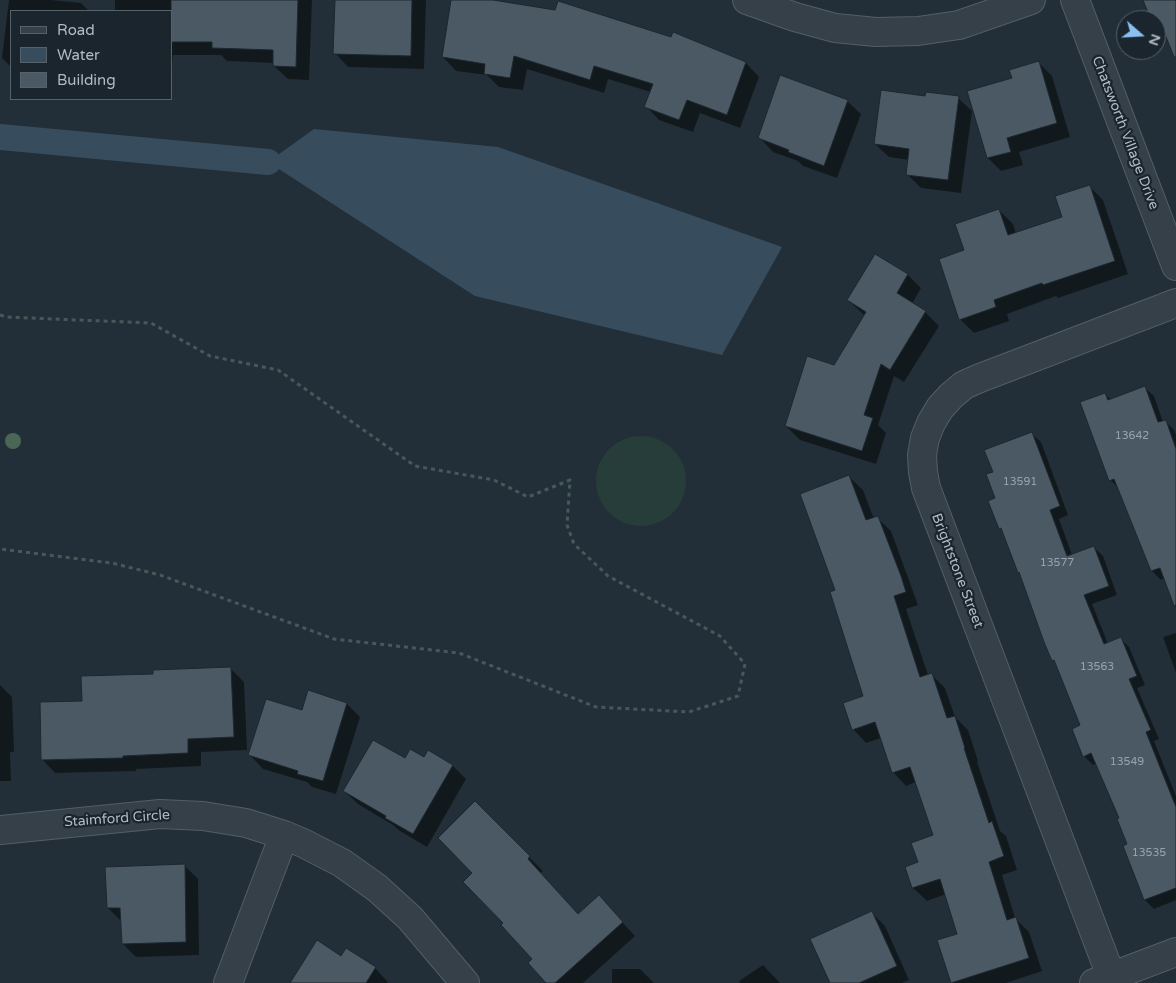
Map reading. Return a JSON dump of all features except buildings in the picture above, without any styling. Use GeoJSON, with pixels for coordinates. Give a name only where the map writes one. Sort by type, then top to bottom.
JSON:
{"type":"FeatureCollection","features":[{"type":"Feature","properties":{"kind":"street"},"geometry":{"type":"LineString","coordinates":[[748,0],[794,17],[827,26],[876,32],[918,31],[958,25],[1031,0]]}},
{"type":"Feature","properties":{"kind":"street","name":"Chatsworth Village Drive"},"geometry":{"type":"LineString","coordinates":[[1075,0],[1176,266]]}},
{"type":"Feature","properties":{"kind":"street","name":"Brightstone Street"},"geometry":{"type":"LineString","coordinates":[[1102,980],[926,488],[922,455],[925,438],[935,415],[951,396],[964,385],[1176,304]]}},
{"type":"Feature","properties":{"kind":"street","name":"Staimford Circle"},"geometry":{"type":"LineString","coordinates":[[0,830],[160,814],[203,816],[246,823],[284,835],[342,863],[378,888],[410,918],[465,983]]}},
{"type":"Feature","properties":{"kind":"street"},"geometry":{"type":"LineString","coordinates":[[228,983],[284,835]]}},
{"type":"Feature","properties":{"kind":"street"},"geometry":{"type":"LineString","coordinates":[[1102,980],[1176,952]]}},
{"type":"Feature","properties":{"kind":"path"},"geometry":{"type":"LineString","coordinates":[[0,315],[6,317],[151,323],[210,356],[278,370],[415,466],[494,480],[528,496],[570,480],[567,525],[574,544],[608,576],[720,636],[745,664],[738,696],[689,712],[596,707],[460,653],[334,639],[160,575],[112,563],[0,550]]}},
{"type":"Feature","properties":{"kind":"green space"},"geometry":{"type":"Polygon","coordinates":[[[641,436],[658,439],[673,449],[683,464],[686,481],[683,498],[673,513],[658,523],[641,526],[624,523],[609,513],[599,498],[596,481],[599,464],[609,449],[624,439],[641,436]]]}},
{"type":"Feature","properties":{"kind":"water"},"geometry":{"type":"Polygon","coordinates":[[[314,129],[498,147],[782,247],[722,355],[475,296],[268,162],[314,129]]]}},
{"type":"Feature","properties":{"kind":"waterway"},"geometry":{"type":"LineString","coordinates":[[0,137],[268,162]]}}]}
